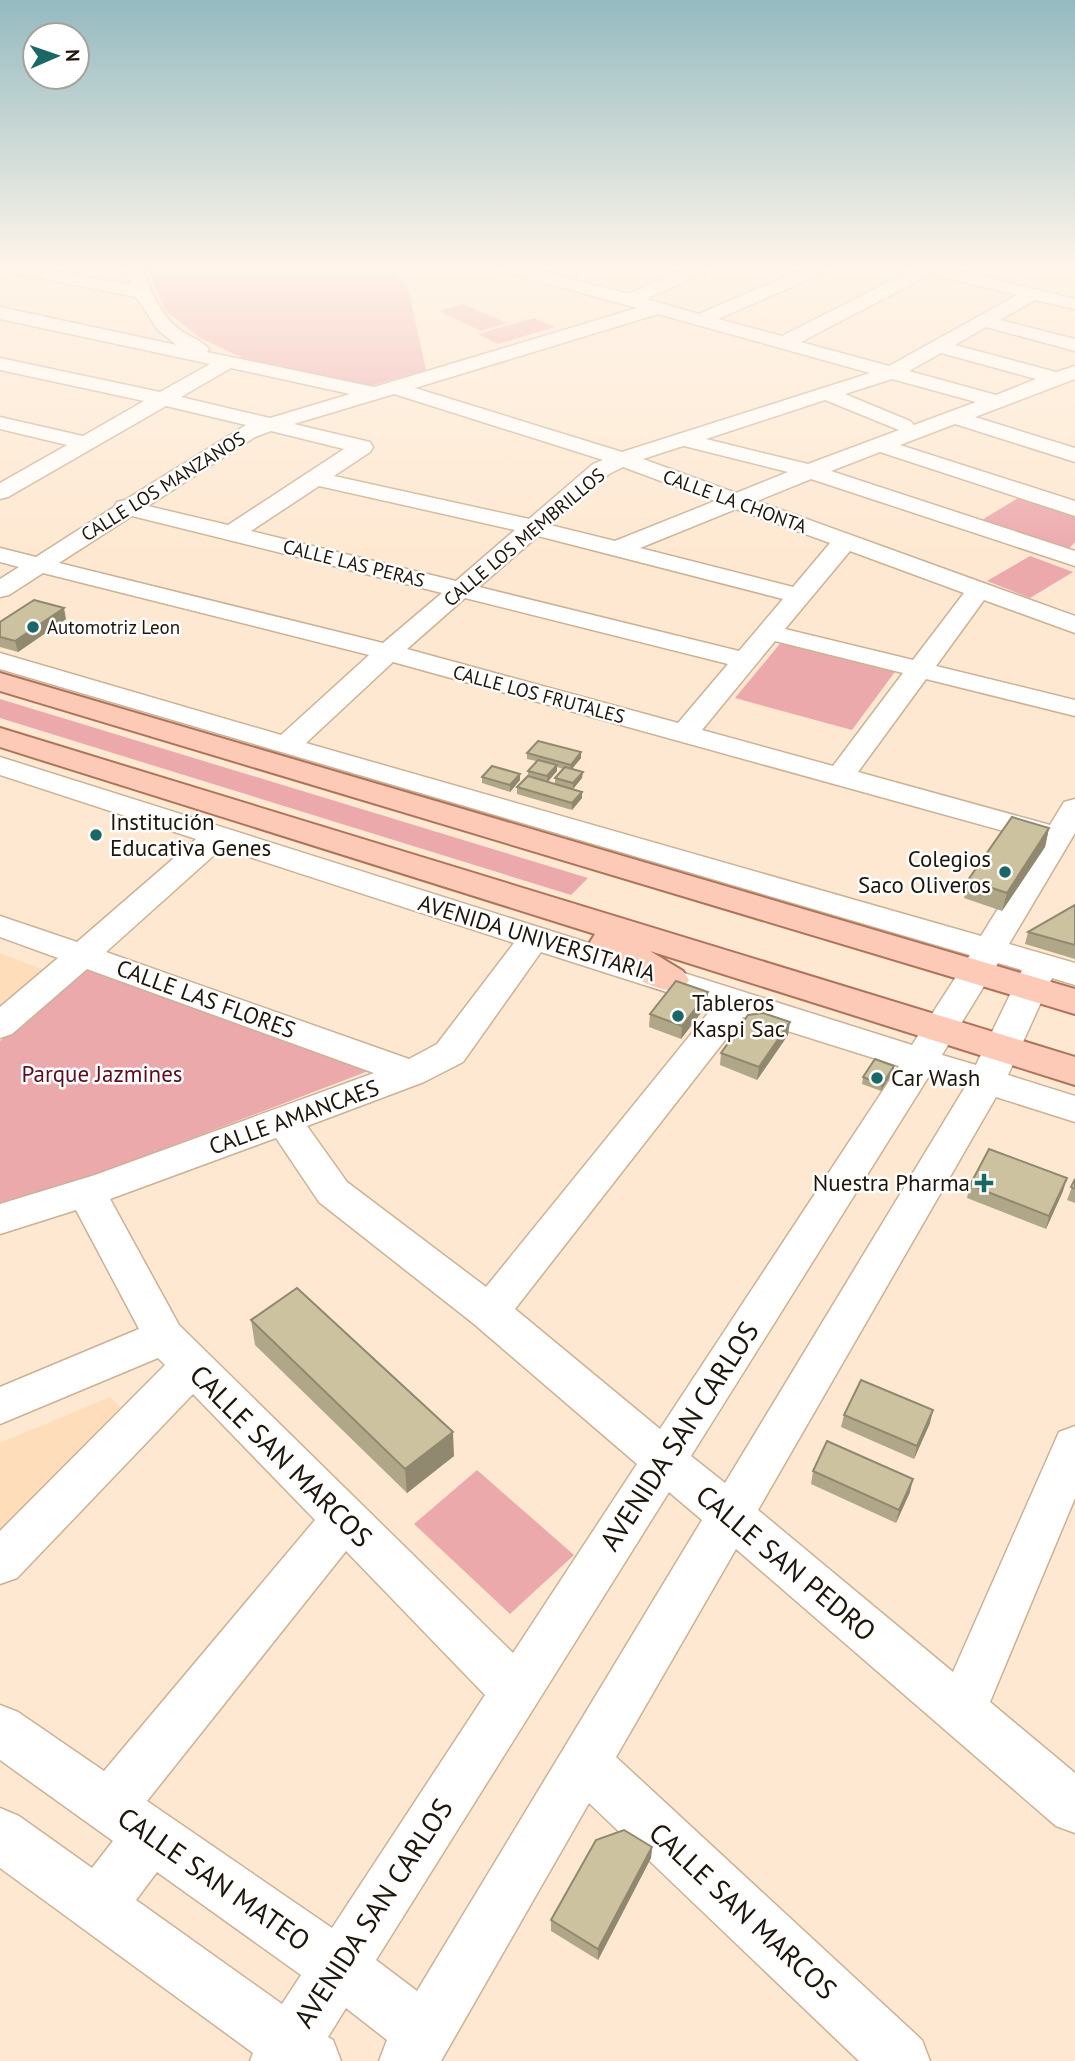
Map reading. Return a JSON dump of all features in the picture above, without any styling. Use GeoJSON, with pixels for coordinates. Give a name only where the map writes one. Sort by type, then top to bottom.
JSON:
{"type":"FeatureCollection","features":[{"type":"Feature","properties":{"kind":"main road"},"geometry":{"type":"LineString","coordinates":[[0,682],[983,961],[1036,977],[1075,1002]]}},
{"type":"Feature","properties":{"kind":"main road","name":"AVENIDA UNIVERSITARIA"},"geometry":{"type":"LineString","coordinates":[[0,737],[545,925],[931,1045]]}},
{"type":"Feature","properties":{"kind":"main road"},"geometry":{"type":"LineString","coordinates":[[545,925],[670,980]]}},
{"type":"Feature","properties":{"kind":"main road","name":"AVENIDA UNIVERSITARIA"},"geometry":{"type":"LineString","coordinates":[[995,1065],[1075,1071]]}},
{"type":"Feature","properties":{"kind":"street"},"geometry":{"type":"LineString","coordinates":[[1,364],[163,399],[362,447],[232,533]]}},
{"type":"Feature","properties":{"kind":"street"},"geometry":{"type":"LineString","coordinates":[[0,492],[224,364]]}},
{"type":"Feature","properties":{"kind":"street","name":"CALLE LA CHONTA"},"geometry":{"type":"LineString","coordinates":[[240,364],[382,390],[622,459],[1075,625]]}},
{"type":"Feature","properties":{"kind":"street","name":"CALLE LOS MANZANOS"},"geometry":{"type":"LineString","coordinates":[[0,590],[247,432],[469,364]]}},
{"type":"Feature","properties":{"kind":"street"},"geometry":{"type":"LineString","coordinates":[[863,364],[996,401]]}},
{"type":"Feature","properties":{"kind":"street","name":"CALLE LOS MEMBRILLOS"},"geometry":{"type":"LineString","coordinates":[[286,746],[388,652],[601,469],[622,459],[892,372],[906,364]]}},
{"type":"Feature","properties":{"kind":"street"},"geometry":{"type":"LineString","coordinates":[[1015,364],[1066,376]]}},
{"type":"Feature","properties":{"kind":"street"},"geometry":{"type":"LineString","coordinates":[[616,549],[810,471],[1066,376]]}},
{"type":"Feature","properties":{"kind":"street"},"geometry":{"type":"LineString","coordinates":[[826,393],[903,425]]}},
{"type":"Feature","properties":{"kind":"street"},"geometry":{"type":"LineString","coordinates":[[954,417],[1075,455]]}},
{"type":"Feature","properties":{"kind":"street"},"geometry":{"type":"LineString","coordinates":[[0,423],[87,443]]}},
{"type":"Feature","properties":{"kind":"street"},"geometry":{"type":"LineString","coordinates":[[684,440],[810,471],[1074,558]]}},
{"type":"Feature","properties":{"kind":"street"},"geometry":{"type":"LineString","coordinates":[[880,445],[1075,509]]}},
{"type":"Feature","properties":{"kind":"street"},"geometry":{"type":"LineString","coordinates":[[314,478],[532,527],[799,596]]}},
{"type":"Feature","properties":{"kind":"street","name":"CALLE LAS PERAS"},"geometry":{"type":"LineString","coordinates":[[125,508],[746,660]]}},
{"type":"Feature","properties":{"kind":"street"},"geometry":{"type":"LineString","coordinates":[[684,734],[844,542]]}},
{"type":"Feature","properties":{"kind":"street","name":"CALLE LOS FRUTALES"},"geometry":{"type":"LineString","coordinates":[[0,555],[388,652],[1067,840]]}},
{"type":"Feature","properties":{"kind":"street"},"geometry":{"type":"LineString","coordinates":[[840,776],[979,590]]}},
{"type":"Feature","properties":{"kind":"street"},"geometry":{"type":"LineString","coordinates":[[768,632],[1075,708]]}},
{"type":"Feature","properties":{"kind":"street"},"geometry":{"type":"LineString","coordinates":[[0,661],[286,746],[983,961]]}},
{"type":"Feature","properties":{"kind":"street","name":"AVENIDA UNIVERSITARIA"},"geometry":{"type":"LineString","coordinates":[[0,766],[215,837],[545,925]]}},
{"type":"Feature","properties":{"kind":"street","name":"AVENIDA SAN CARLOS"},"geometry":{"type":"LineString","coordinates":[[293,2056],[339,1967],[983,961],[1067,840],[1075,808]]}},
{"type":"Feature","properties":{"kind":"street"},"geometry":{"type":"LineString","coordinates":[[0,1026],[215,837]]}},
{"type":"Feature","properties":{"kind":"street","name":"CALLE AMANCAES"},"geometry":{"type":"LineString","coordinates":[[0,1219],[109,1185],[284,1121],[411,1073],[450,1053],[545,925]]}},
{"type":"Feature","properties":{"kind":"street","name":"CALLE LAS FLORES"},"geometry":{"type":"LineString","coordinates":[[0,926],[411,1073]]}},
{"type":"Feature","properties":{"kind":"street"},"geometry":{"type":"LineString","coordinates":[[416,2047],[995,1065],[1036,977],[1075,974]]}},
{"type":"Feature","properties":{"kind":"street","name":"AVENIDA UNIVERSITARIA"},"geometry":{"type":"LineString","coordinates":[[670,980],[736,1002],[931,1045],[995,1065],[1075,1109]]}},
{"type":"Feature","properties":{"kind":"street"},"geometry":{"type":"LineString","coordinates":[[489,1312],[736,1002]]}},
{"type":"Feature","properties":{"kind":"street","name":"CALLE SAN PEDRO"},"geometry":{"type":"LineString","coordinates":[[284,1121],[333,1192],[489,1312],[1075,1807]]}},
{"type":"Feature","properties":{"kind":"street","name":"CALLE SAN MARCOS"},"geometry":{"type":"LineString","coordinates":[[86,1191],[178,1351],[516,1691]]}},
{"type":"Feature","properties":{"kind":"street"},"geometry":{"type":"LineString","coordinates":[[0,1406],[178,1351]]}},
{"type":"Feature","properties":{"kind":"street"},"geometry":{"type":"LineString","coordinates":[[0,1563],[178,1351]]}},
{"type":"Feature","properties":{"kind":"street"},"geometry":{"type":"LineString","coordinates":[[961,1711],[1075,1445]]}},
{"type":"Feature","properties":{"kind":"street"},"geometry":{"type":"LineString","coordinates":[[108,1806],[344,1519]]}},
{"type":"Feature","properties":{"kind":"street","name":"CALLE SAN MATEO"},"geometry":{"type":"LineString","coordinates":[[0,1730],[339,1967],[416,2047]]}},
{"type":"Feature","properties":{"kind":"street","name":"CALLE SAN MARCOS"},"geometry":{"type":"LineString","coordinates":[[584,1762],[901,2061]]}},
{"type":"Feature","properties":{"kind":"street"},"geometry":{"type":"LineString","coordinates":[[0,1835],[293,2056]]}},
{"type":"Feature","properties":{"kind":"street"},"geometry":{"type":"LineString","coordinates":[[97,1906],[151,1836]]}},
{"type":"Feature","properties":{"kind":"shaded area"},"geometry":{"type":"Polygon","coordinates":[[[0,953],[44,970],[0,1009],[0,953]]]}},
{"type":"Feature","properties":{"kind":"shaded area"},"geometry":{"type":"Polygon","coordinates":[[[110,1397],[122,1409],[0,1536],[0,1443],[110,1397]]]}},
{"type":"Feature","properties":{"kind":"green space"},"geometry":{"type":"Polygon","coordinates":[[[271,364],[425,364],[426,370],[370,386],[271,364]]]}},
{"type":"Feature","properties":{"kind":"green space"},"geometry":{"type":"Polygon","coordinates":[[[1023,495],[1075,512],[1075,542],[1066,552],[977,523],[1023,495]]]}},
{"type":"Feature","properties":{"kind":"green space"},"geometry":{"type":"Polygon","coordinates":[[[1030,556],[1073,572],[1030,598],[987,581],[1030,556]]]}},
{"type":"Feature","properties":{"kind":"green space"},"geometry":{"type":"Polygon","coordinates":[[[783,640],[897,669],[852,730],[735,698],[783,640]]]}},
{"type":"Feature","properties":{"kind":"green space"},"geometry":{"type":"Polygon","coordinates":[[[0,699],[588,878],[571,895],[0,718],[0,699]]]}},
{"type":"Feature","properties":{"kind":"green space","name":"Parque Jazmines"},"geometry":{"type":"Polygon","coordinates":[[[85,968],[371,1070],[80,1181],[0,1208],[0,1041],[85,968]]]}},
{"type":"Feature","properties":{"kind":"green space"},"geometry":{"type":"Polygon","coordinates":[[[477,1470],[574,1555],[510,1614],[414,1524],[477,1470]]]}},
{"type":"Feature","properties":{"kind":"building"},"geometry":{"type":"Polygon","coordinates":[[[34,600],[64,608],[15,641],[0,637],[0,622],[34,600]]]}},
{"type":"Feature","properties":{"kind":"building"},"geometry":{"type":"Polygon","coordinates":[[[538,741],[581,752],[571,765],[527,753],[538,741]]]}},
{"type":"Feature","properties":{"kind":"building"},"geometry":{"type":"Polygon","coordinates":[[[538,760],[557,765],[547,776],[528,771],[538,760]]]}},
{"type":"Feature","properties":{"kind":"building"},"geometry":{"type":"Polygon","coordinates":[[[492,766],[520,774],[510,785],[482,777],[492,766]]]}},
{"type":"Feature","properties":{"kind":"building"},"geometry":{"type":"Polygon","coordinates":[[[565,767],[583,772],[573,783],[555,778],[565,767]]]}},
{"type":"Feature","properties":{"kind":"building"},"geometry":{"type":"Polygon","coordinates":[[[528,776],[582,792],[572,803],[517,787],[528,776]]]}},
{"type":"Feature","properties":{"kind":"building","name":"Colegios Saco Oliveros"},"geometry":{"type":"Polygon","coordinates":[[[1012,817],[1049,828],[1007,893],[968,880],[1012,817]]]}},
{"type":"Feature","properties":{"kind":"building"},"geometry":{"type":"Polygon","coordinates":[[[1075,905],[1075,945],[1028,932],[1075,905]]]}},
{"type":"Feature","properties":{"kind":"building"},"geometry":{"type":"Polygon","coordinates":[[[676,981],[708,992],[682,1026],[650,1014],[676,981]]]}},
{"type":"Feature","properties":{"kind":"building"},"geometry":{"type":"Polygon","coordinates":[[[763,1013],[790,1022],[759,1067],[721,1053],[748,1015],[763,1013]]]}},
{"type":"Feature","properties":{"kind":"building","name":"Car Wash"},"geometry":{"type":"Polygon","coordinates":[[[875,1059],[894,1066],[882,1085],[863,1077],[875,1059]]]}},
{"type":"Feature","properties":{"kind":"building"},"geometry":{"type":"Polygon","coordinates":[[[989,1149],[1067,1178],[1049,1216],[970,1185],[989,1149]]]}},
{"type":"Feature","properties":{"kind":"building"},"geometry":{"type":"Polygon","coordinates":[[[297,1288],[453,1432],[405,1469],[251,1320],[297,1288]]]}},
{"type":"Feature","properties":{"kind":"building"},"geometry":{"type":"Polygon","coordinates":[[[861,1380],[933,1410],[917,1446],[844,1415],[861,1380]]]}},
{"type":"Feature","properties":{"kind":"building"},"geometry":{"type":"Polygon","coordinates":[[[827,1441],[913,1479],[899,1510],[813,1471],[827,1441]]]}},
{"type":"Feature","properties":{"kind":"building"},"geometry":{"type":"Polygon","coordinates":[[[624,1830],[652,1847],[598,1949],[551,1920],[596,1840],[624,1830]]]}},
{"type":"Feature","properties":{"kind":"place","name":"Automotriz Leon"},"geometry":{"type":"Point","coordinates":[33,627]}},
{"type":"Feature","properties":{"kind":"place","name":"Institución Educativa Genes"},"geometry":{"type":"Point","coordinates":[96,835]}},
{"type":"Feature","properties":{"kind":"place","name":"Colegios Saco Oliveros"},"geometry":{"type":"Point","coordinates":[1005,872]}},
{"type":"Feature","properties":{"kind":"place","name":"Tableros Kaspi Sac"},"geometry":{"type":"Point","coordinates":[678,1016]}},
{"type":"Feature","properties":{"kind":"place","name":"Car Wash"},"geometry":{"type":"Point","coordinates":[877,1078]}},
{"type":"Feature","properties":{"kind":"place","name":"Nuestra Pharma"},"geometry":{"type":"Point","coordinates":[984,1183]}}]}
